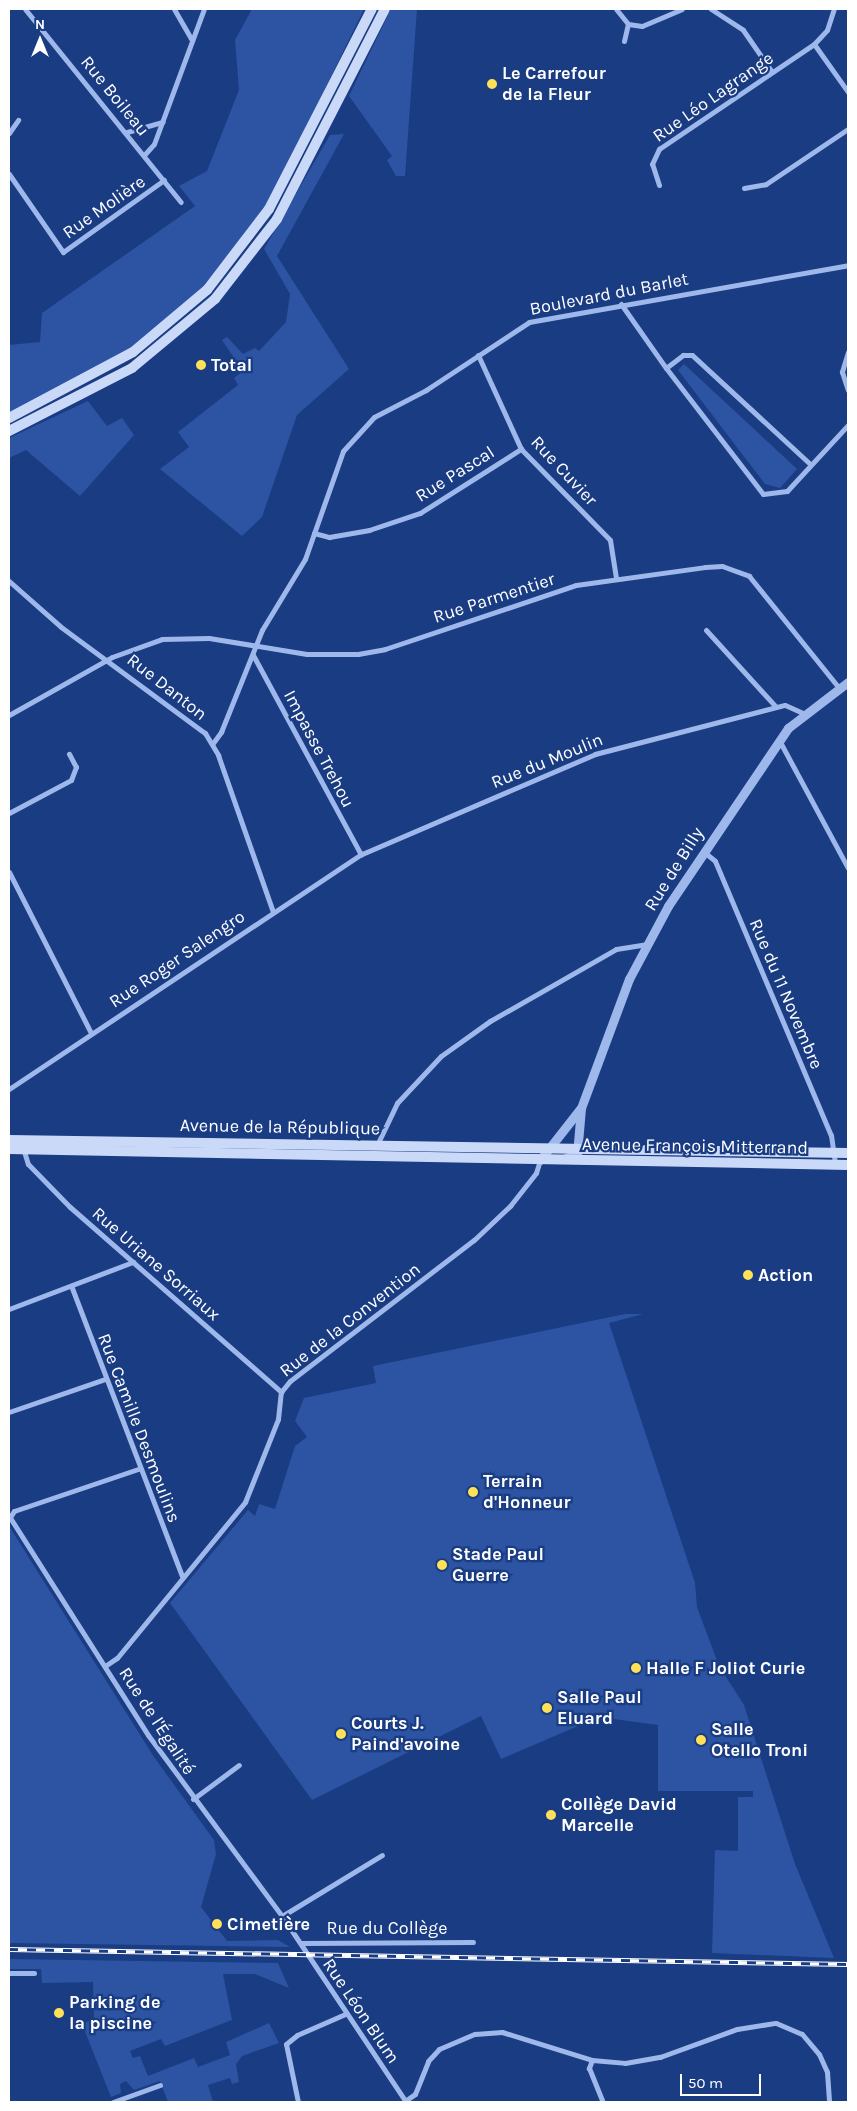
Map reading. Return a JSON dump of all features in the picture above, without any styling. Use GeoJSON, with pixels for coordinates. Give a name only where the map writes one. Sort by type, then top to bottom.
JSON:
{"type":"FeatureCollection","features":[{"type":"Feature","properties":{"kind":"main road"},"geometry":{"type":"LineString","coordinates":[[9,418],[125,358],[171,324],[207,290],[269,209],[372,9]]}},
{"type":"Feature","properties":{"kind":"main road"},"geometry":{"type":"LineString","coordinates":[[9,431],[132,368],[215,299],[277,219],[385,9]]}},
{"type":"Feature","properties":{"kind":"main road","name":"Avenue de la République"},"geometry":{"type":"LineString","coordinates":[[9,1140],[22,1145],[540,1160]]}},
{"type":"Feature","properties":{"kind":"main road","name":"Avenue de la République"},"geometry":{"type":"LineString","coordinates":[[9,1149],[22,1145],[551,1147]]}},
{"type":"Feature","properties":{"kind":"main road","name":"Avenue François Mitterrand"},"geometry":{"type":"LineString","coordinates":[[551,1147],[580,1146],[848,1153]]}},
{"type":"Feature","properties":{"kind":"main road","name":"Avenue François Mitterrand"},"geometry":{"type":"LineString","coordinates":[[540,1160],[848,1164]]}},
{"type":"Feature","properties":{"kind":"street","name":"Rue Boileau"},"geometry":{"type":"LineString","coordinates":[[25,9],[145,154]]}},
{"type":"Feature","properties":{"kind":"street"},"geometry":{"type":"LineString","coordinates":[[174,9],[192,40]]}},
{"type":"Feature","properties":{"kind":"street"},"geometry":{"type":"LineString","coordinates":[[145,154],[163,122],[204,9]]}},
{"type":"Feature","properties":{"kind":"street"},"geometry":{"type":"LineString","coordinates":[[616,9],[628,24],[650,25],[682,9]]}},
{"type":"Feature","properties":{"kind":"street"},"geometry":{"type":"LineString","coordinates":[[711,9],[743,30],[772,72]]}},
{"type":"Feature","properties":{"kind":"street","name":"Rue Léo Lagrange"},"geometry":{"type":"LineString","coordinates":[[659,185],[652,164],[659,149],[814,44],[827,30],[834,9]]}},
{"type":"Feature","properties":{"kind":"street"},"geometry":{"type":"LineString","coordinates":[[624,41],[628,24]]}},
{"type":"Feature","properties":{"kind":"street"},"geometry":{"type":"LineString","coordinates":[[814,44],[848,92]]}},
{"type":"Feature","properties":{"kind":"street"},"geometry":{"type":"LineString","coordinates":[[9,133],[18,120]]}},
{"type":"Feature","properties":{"kind":"street"},"geometry":{"type":"LineString","coordinates":[[127,132],[163,122]]}},
{"type":"Feature","properties":{"kind":"street"},"geometry":{"type":"LineString","coordinates":[[744,188],[766,184],[848,129]]}},
{"type":"Feature","properties":{"kind":"street","name":"Rue Molière"},"geometry":{"type":"LineString","coordinates":[[145,154],[182,202]]}},
{"type":"Feature","properties":{"kind":"street","name":"Rue Molière"},"geometry":{"type":"LineString","coordinates":[[9,174],[63,252],[164,180]]}},
{"type":"Feature","properties":{"kind":"street","name":"Boulevard du Barlet"},"geometry":{"type":"LineString","coordinates":[[254,648],[291,585],[314,532],[343,451],[364,425],[529,322],[621,304],[848,265]]}},
{"type":"Feature","properties":{"kind":"street"},"geometry":{"type":"LineString","coordinates":[[621,304],[666,368],[763,494],[787,491],[809,463],[848,425]]}},
{"type":"Feature","properties":{"kind":"street"},"geometry":{"type":"LineString","coordinates":[[848,352],[842,372],[848,390]]}},
{"type":"Feature","properties":{"kind":"street","name":"Rue Cuvier"},"geometry":{"type":"LineString","coordinates":[[478,355],[522,449],[610,540],[616,576]]}},
{"type":"Feature","properties":{"kind":"street"},"geometry":{"type":"LineString","coordinates":[[666,368],[683,355],[692,355],[809,463]]}},
{"type":"Feature","properties":{"kind":"street","name":"Rue Pascal"},"geometry":{"type":"LineString","coordinates":[[314,532],[329,537],[369,530],[420,513],[522,449]]}},
{"type":"Feature","properties":{"kind":"street","name":"Rue Parmentier"},"geometry":{"type":"LineString","coordinates":[[9,715],[109,660],[176,637],[210,638],[254,648],[307,654],[385,649],[616,576],[705,567],[739,570],[757,585],[840,689]]}},
{"type":"Feature","properties":{"kind":"street","name":"Rue Danton"},"geometry":{"type":"LineString","coordinates":[[9,581],[48,616],[195,723],[212,743],[273,912]]}},
{"type":"Feature","properties":{"kind":"street"},"geometry":{"type":"LineString","coordinates":[[706,630],[776,707]]}},
{"type":"Feature","properties":{"kind":"street"},"geometry":{"type":"LineString","coordinates":[[212,743],[253,655],[254,648]]}},
{"type":"Feature","properties":{"kind":"street","name":"Impasse Trehou"},"geometry":{"type":"LineString","coordinates":[[253,655],[362,855]]}},
{"type":"Feature","properties":{"kind":"street","name":"Rue de Billy"},"geometry":{"type":"LineString","coordinates":[[540,1160],[581,1108],[629,979],[703,850],[779,740],[805,714],[848,682]]}},
{"type":"Feature","properties":{"kind":"street","name":"Rue du Moulin"},"geometry":{"type":"LineString","coordinates":[[362,855],[595,754],[776,707],[796,708],[805,714]]}},
{"type":"Feature","properties":{"kind":"street"},"geometry":{"type":"LineString","coordinates":[[779,740],[848,868]]}},
{"type":"Feature","properties":{"kind":"street"},"geometry":{"type":"LineString","coordinates":[[9,813],[71,780],[76,767],[69,754]]}},
{"type":"Feature","properties":{"kind":"street","name":"Rue du 11 Novembre"},"geometry":{"type":"LineString","coordinates":[[703,850],[715,861],[836,1153]]}},
{"type":"Feature","properties":{"kind":"street","name":"Rue Roger Salengro"},"geometry":{"type":"LineString","coordinates":[[9,1089],[273,912],[362,855]]}},
{"type":"Feature","properties":{"kind":"street"},"geometry":{"type":"LineString","coordinates":[[9,872],[91,1033]]}},
{"type":"Feature","properties":{"kind":"street"},"geometry":{"type":"LineString","coordinates":[[377,1145],[397,1103],[441,1056],[490,1021],[616,949],[648,944]]}},
{"type":"Feature","properties":{"kind":"street","name":"Rue de Billy"},"geometry":{"type":"LineString","coordinates":[[580,1146],[581,1108]]}},
{"type":"Feature","properties":{"kind":"street","name":"Rue Uriane Sorriaux"},"geometry":{"type":"LineString","coordinates":[[22,1145],[39,1176],[133,1262],[281,1392]]}},
{"type":"Feature","properties":{"kind":"street"},"geometry":{"type":"LineString","coordinates":[[560,1160],[577,1154],[580,1146]]}},
{"type":"Feature","properties":{"kind":"street"},"geometry":{"type":"LineString","coordinates":[[835,1164],[836,1153]]}},
{"type":"Feature","properties":{"kind":"street","name":"Rue de la Convention"},"geometry":{"type":"LineString","coordinates":[[105,1666],[117,1658],[250,1494],[278,1419],[281,1392],[310,1365],[474,1240],[510,1206],[536,1174],[540,1160]]}},
{"type":"Feature","properties":{"kind":"street"},"geometry":{"type":"LineString","coordinates":[[9,1310],[72,1288],[133,1262]]}},
{"type":"Feature","properties":{"kind":"street","name":"Rue Camille Desmoulins"},"geometry":{"type":"LineString","coordinates":[[72,1288],[138,1469],[182,1576]]}},
{"type":"Feature","properties":{"kind":"street"},"geometry":{"type":"LineString","coordinates":[[9,1412],[106,1379]]}},
{"type":"Feature","properties":{"kind":"street"},"geometry":{"type":"LineString","coordinates":[[9,1516],[14,1511],[138,1469]]}},
{"type":"Feature","properties":{"kind":"street","name":"Rue de l'Égalité"},"geometry":{"type":"LineString","coordinates":[[9,1516],[193,1799],[294,1933]]}},
{"type":"Feature","properties":{"kind":"street"},"geometry":{"type":"LineString","coordinates":[[193,1799],[239,1765]]}},
{"type":"Feature","properties":{"kind":"street"},"geometry":{"type":"LineString","coordinates":[[282,1916],[382,1855]]}},
{"type":"Feature","properties":{"kind":"street","name":"Rue Léon Blum"},"geometry":{"type":"LineString","coordinates":[[294,1933],[345,2014],[406,2102]]}},
{"type":"Feature","properties":{"kind":"street","name":"Rue du Collège"},"geometry":{"type":"LineString","coordinates":[[301,1943],[473,1942]]}},
{"type":"Feature","properties":{"kind":"street"},"geometry":{"type":"LineString","coordinates":[[9,1973],[34,1973]]}},
{"type":"Feature","properties":{"kind":"street"},"geometry":{"type":"LineString","coordinates":[[298,2102],[286,2044],[296,2035],[345,2014]]}},
{"type":"Feature","properties":{"kind":"street"},"geometry":{"type":"LineString","coordinates":[[406,2102],[415,2094],[428,2061],[439,2049],[475,2034],[515,2035],[592,2060],[625,2063],[660,2057],[737,2029],[776,2023],[810,2041],[827,2072],[829,2102]]}},
{"type":"Feature","properties":{"kind":"street"},"geometry":{"type":"LineString","coordinates":[[592,2060],[588,2068],[603,2102]]}},
{"type":"Feature","properties":{"kind":"street"},"geometry":{"type":"LineString","coordinates":[[113,2102],[160,2085]]}},
{"type":"Feature","properties":{"kind":"shaded area"},"geometry":{"type":"Polygon","coordinates":[[[252,9],[364,9],[277,187],[241,245],[193,299],[123,355],[9,415],[9,345],[40,342],[42,313],[195,206],[179,186],[207,171],[239,90],[235,40],[252,9]]]}},
{"type":"Feature","properties":{"kind":"shaded area"},"geometry":{"type":"Polygon","coordinates":[[[391,9],[417,9],[405,176],[396,176],[387,160],[392,156],[349,96],[391,9]]]}},
{"type":"Feature","properties":{"kind":"shaded area"},"geometry":{"type":"Polygon","coordinates":[[[344,134],[277,256],[349,369],[297,415],[262,517],[242,536],[160,469],[189,447],[178,432],[238,385],[234,378],[243,371],[222,340],[227,337],[243,354],[255,348],[259,351],[286,322],[290,294],[264,249],[330,135],[344,134]]]}},
{"type":"Feature","properties":{"kind":"shaded area"},"geometry":{"type":"Polygon","coordinates":[[[684,364],[797,469],[780,488],[765,484],[678,370],[684,364]]]}},
{"type":"Feature","properties":{"kind":"shaded area"},"geometry":{"type":"Polygon","coordinates":[[[88,401],[107,426],[122,418],[134,435],[80,496],[26,450],[9,458],[9,438],[88,401]]]}},
{"type":"Feature","properties":{"kind":"shaded area","name":"Stade Paul Guerre"},"geometry":{"type":"Polygon","coordinates":[[[625,1314],[643,1314],[609,1323],[695,1583],[697,1607],[719,1666],[744,1705],[795,1864],[834,1958],[712,1953],[715,1850],[738,1851],[738,1797],[753,1797],[753,1791],[658,1791],[658,1725],[599,1717],[501,1759],[481,1716],[312,1800],[170,1603],[248,1510],[255,1516],[259,1504],[275,1509],[295,1446],[307,1437],[295,1421],[304,1398],[376,1383],[373,1366],[625,1314]]]}},
{"type":"Feature","properties":{"kind":"shaded area"},"geometry":{"type":"Polygon","coordinates":[[[9,1526],[154,1757],[214,1840],[216,1854],[201,1907],[227,1941],[278,1940],[290,1947],[9,1943],[9,1526]]]}},
{"type":"Feature","properties":{"kind":"shaded area"},"geometry":{"type":"Polygon","coordinates":[[[9,1959],[278,1963],[289,1988],[255,1974],[223,1974],[232,2020],[165,2046],[161,2039],[130,2051],[133,2058],[140,2056],[148,2076],[194,2058],[198,2067],[230,2055],[226,2042],[269,2023],[279,2043],[242,2056],[236,2064],[239,2082],[232,2084],[230,2078],[208,2085],[213,2102],[168,2102],[160,2081],[134,2090],[126,2081],[120,2084],[121,2093],[111,2097],[82,2024],[94,2019],[93,1982],[42,1983],[41,1969],[9,1969],[9,1959]]]}},
{"type":"Feature","properties":{"kind":"railway"},"geometry":{"type":"LineString","coordinates":[[9,1949],[848,1964]]}},
{"type":"Feature","properties":{"kind":"place","name":"Le Carrefour de la Fleur"},"geometry":{"type":"Point","coordinates":[492,84]}},
{"type":"Feature","properties":{"kind":"place","name":"Total"},"geometry":{"type":"Point","coordinates":[201,365]}},
{"type":"Feature","properties":{"kind":"place","name":"Action"},"geometry":{"type":"Point","coordinates":[748,1275]}},
{"type":"Feature","properties":{"kind":"place","name":"Terrain d'Honneur"},"geometry":{"type":"Point","coordinates":[473,1492]}},
{"type":"Feature","properties":{"kind":"place","name":"Stade Paul Guerre"},"geometry":{"type":"Point","coordinates":[442,1565]}},
{"type":"Feature","properties":{"kind":"place","name":"Halle F Joliot Curie"},"geometry":{"type":"Point","coordinates":[636,1668]}},
{"type":"Feature","properties":{"kind":"place","name":"Salle Paul Eluard"},"geometry":{"type":"Point","coordinates":[547,1708]}},
{"type":"Feature","properties":{"kind":"place","name":"Courts J. Paind'avoine"},"geometry":{"type":"Point","coordinates":[341,1734]}},
{"type":"Feature","properties":{"kind":"place","name":"Salle Otello Troni"},"geometry":{"type":"Point","coordinates":[701,1740]}},
{"type":"Feature","properties":{"kind":"place","name":"Collège David Marcelle"},"geometry":{"type":"Point","coordinates":[551,1815]}},
{"type":"Feature","properties":{"kind":"place","name":"Cimetière"},"geometry":{"type":"Point","coordinates":[217,1924]}},
{"type":"Feature","properties":{"kind":"place","name":"Parking de la piscine"},"geometry":{"type":"Point","coordinates":[59,2013]}}]}
